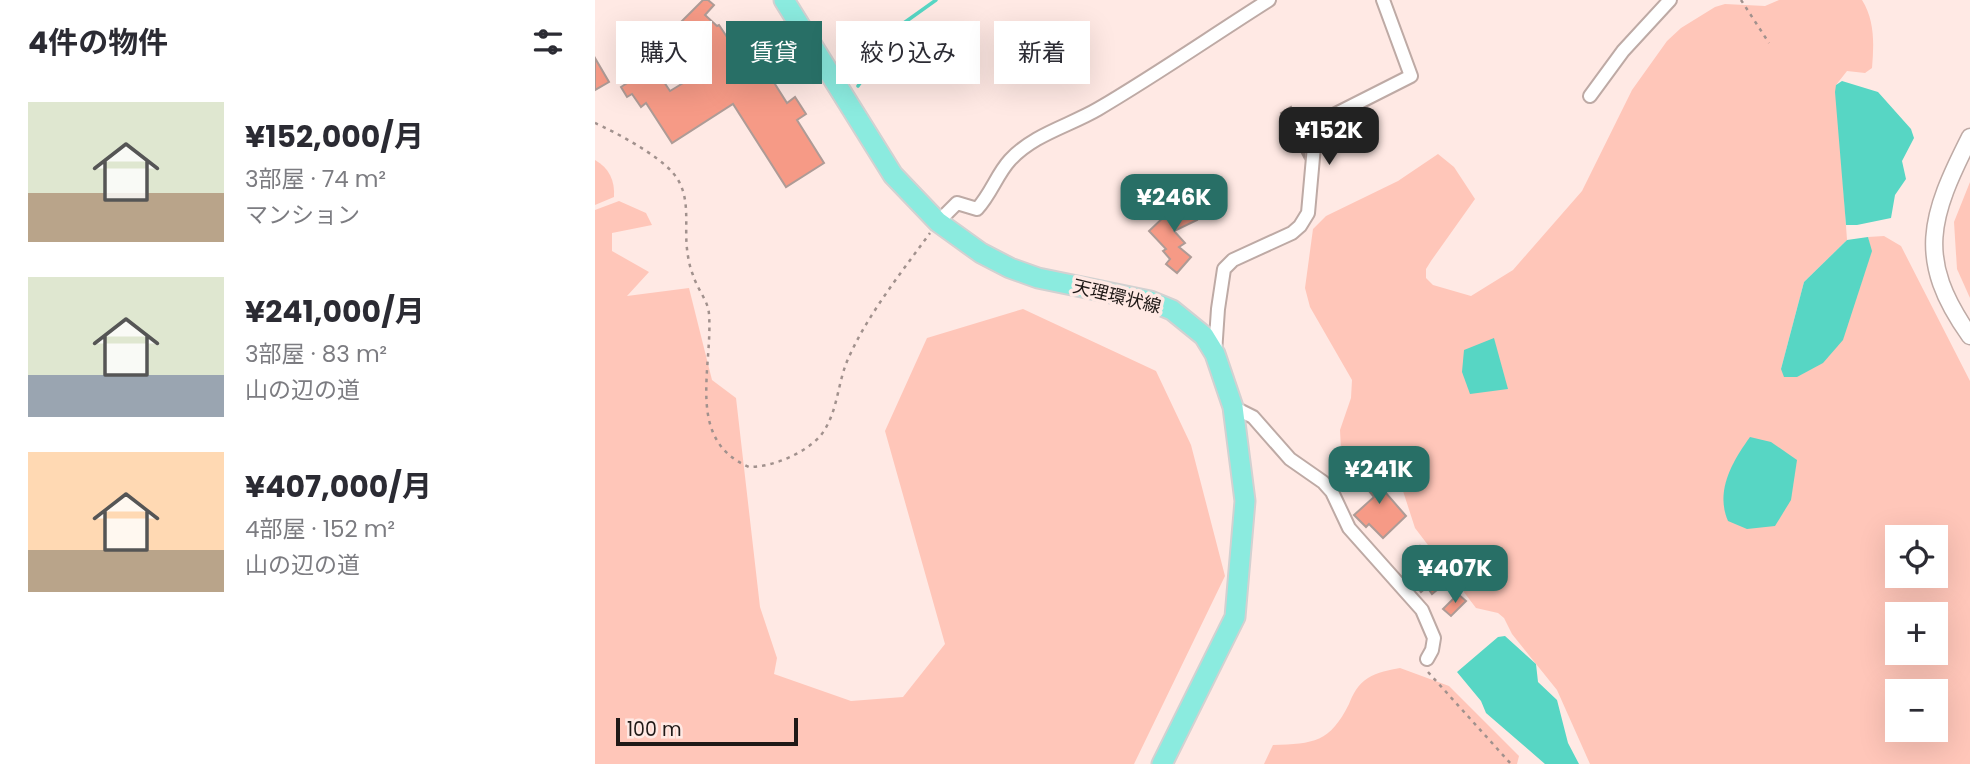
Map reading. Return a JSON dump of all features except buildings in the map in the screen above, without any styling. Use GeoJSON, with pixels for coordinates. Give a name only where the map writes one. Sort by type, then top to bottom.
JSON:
{"type":"FeatureCollection","features":[{"type":"Feature","properties":{"kind":"main road","name":"天理環状線"},"geometry":{"type":"LineString","coordinates":[[784,0],[893,175],[938,222],[981,253],[1010,268],[1038,278],[1150,301],[1172,310],[1204,336],[1215,354],[1233,407],[1245,502],[1235,617],[1162,764]]}},
{"type":"Feature","properties":{"kind":"street"},"geometry":{"type":"LineString","coordinates":[[938,222],[957,203],[977,209],[990,195],[1010,161],[1032,143],[1055,128],[1095,111],[1269,0]]}},
{"type":"Feature","properties":{"kind":"street"},"geometry":{"type":"LineString","coordinates":[[1215,354],[1224,269],[1233,260],[1292,233],[1308,213],[1316,124],[1411,76],[1383,0]]}},
{"type":"Feature","properties":{"kind":"street"},"geometry":{"type":"LineString","coordinates":[[1590,96],[1623,51],[1670,0]]}},
{"type":"Feature","properties":{"kind":"street"},"geometry":{"type":"LineString","coordinates":[[1970,136],[1939,204],[1934,227],[1934,258],[1943,294],[1970,337]]}},
{"type":"Feature","properties":{"kind":"street"},"geometry":{"type":"LineString","coordinates":[[1233,407],[1253,417],[1290,459],[1323,482],[1332,492],[1349,528],[1422,610],[1434,638],[1427,659]]}},
{"type":"Feature","properties":{"kind":"path"},"geometry":{"type":"LineString","coordinates":[[1741,0],[1769,43]]}},
{"type":"Feature","properties":{"kind":"path"},"geometry":{"type":"LineString","coordinates":[[595,123],[608,128],[673,172],[684,191],[687,249],[693,276],[709,313],[709,376],[705,396],[708,423],[726,450],[749,467],[773,463],[810,446],[819,437],[833,414],[847,361],[860,336],[938,222]]}},
{"type":"Feature","properties":{"kind":"path"},"geometry":{"type":"LineString","coordinates":[[1427,659],[1425,665],[1429,674],[1511,764]]}},
{"type":"Feature","properties":{"kind":"shaded area"},"geometry":{"type":"Polygon","coordinates":[[[1779,0],[1862,0],[1869,16],[1873,41],[1872,68],[1865,73],[1847,71],[1836,85],[1847,240],[1804,282],[1781,369],[1841,309],[1854,291],[1864,273],[1869,255],[1868,237],[1884,236],[1901,246],[1970,381],[1970,764],[1590,764],[1557,690],[1512,634],[1504,618],[1498,613],[1476,608],[1415,528],[1403,491],[1382,460],[1359,461],[1341,450],[1340,430],[1351,398],[1352,380],[1310,307],[1305,288],[1313,229],[1326,216],[1398,181],[1438,154],[1454,167],[1475,199],[1426,269],[1426,278],[1433,285],[1471,296],[1513,270],[1582,191],[1632,90],[1667,41],[1681,28],[1715,7],[1725,4],[1765,6],[1779,0]]]}},
{"type":"Feature","properties":{"kind":"shaded area"},"geometry":{"type":"Polygon","coordinates":[[[595,160],[604,167],[612,180],[614,197],[595,205],[595,160]]]}},
{"type":"Feature","properties":{"kind":"shaded area"},"geometry":{"type":"Polygon","coordinates":[[[1970,182],[1970,298],[1957,269],[1954,222],[1970,182]]]}},
{"type":"Feature","properties":{"kind":"shaded area"},"geometry":{"type":"Polygon","coordinates":[[[619,201],[646,213],[652,225],[612,233],[612,251],[649,272],[627,296],[689,288],[712,380],[736,398],[760,607],[777,658],[774,674],[851,701],[903,697],[945,644],[885,431],[927,338],[1023,309],[1156,371],[1191,445],[1225,576],[1134,764],[595,764],[595,210],[619,201]]]}},
{"type":"Feature","properties":{"kind":"shaded area"},"geometry":{"type":"Polygon","coordinates":[[[1400,668],[1449,686],[1519,756],[1517,764],[1264,764],[1273,745],[1310,742],[1327,733],[1342,717],[1361,683],[1375,674],[1400,668]]]}},
{"type":"Feature","properties":{"kind":"water"},"geometry":{"type":"Polygon","coordinates":[[[1842,81],[1878,92],[1911,129],[1914,138],[1902,161],[1906,179],[1895,195],[1891,218],[1846,225],[1835,92],[1836,85],[1842,81]]]}},
{"type":"Feature","properties":{"kind":"water"},"geometry":{"type":"Polygon","coordinates":[[[1868,237],[1872,251],[1843,340],[1823,363],[1797,377],[1784,377],[1781,369],[1804,282],[1847,240],[1868,237]]]}},
{"type":"Feature","properties":{"kind":"water"},"geometry":{"type":"Polygon","coordinates":[[[1494,338],[1508,389],[1470,394],[1462,372],[1464,350],[1494,338]]]}},
{"type":"Feature","properties":{"kind":"water"},"geometry":{"type":"Polygon","coordinates":[[[1750,437],[1771,442],[1797,460],[1791,500],[1775,526],[1747,529],[1728,521],[1724,510],[1727,477],[1750,437]]]}},
{"type":"Feature","properties":{"kind":"water"},"geometry":{"type":"Polygon","coordinates":[[[1505,636],[1536,664],[1538,682],[1557,700],[1568,743],[1579,764],[1545,764],[1486,713],[1481,701],[1457,672],[1498,637],[1505,636]]]}},
{"type":"Feature","properties":{"kind":"waterway"},"geometry":{"type":"LineString","coordinates":[[858,86],[901,25],[936,0]]}}]}
